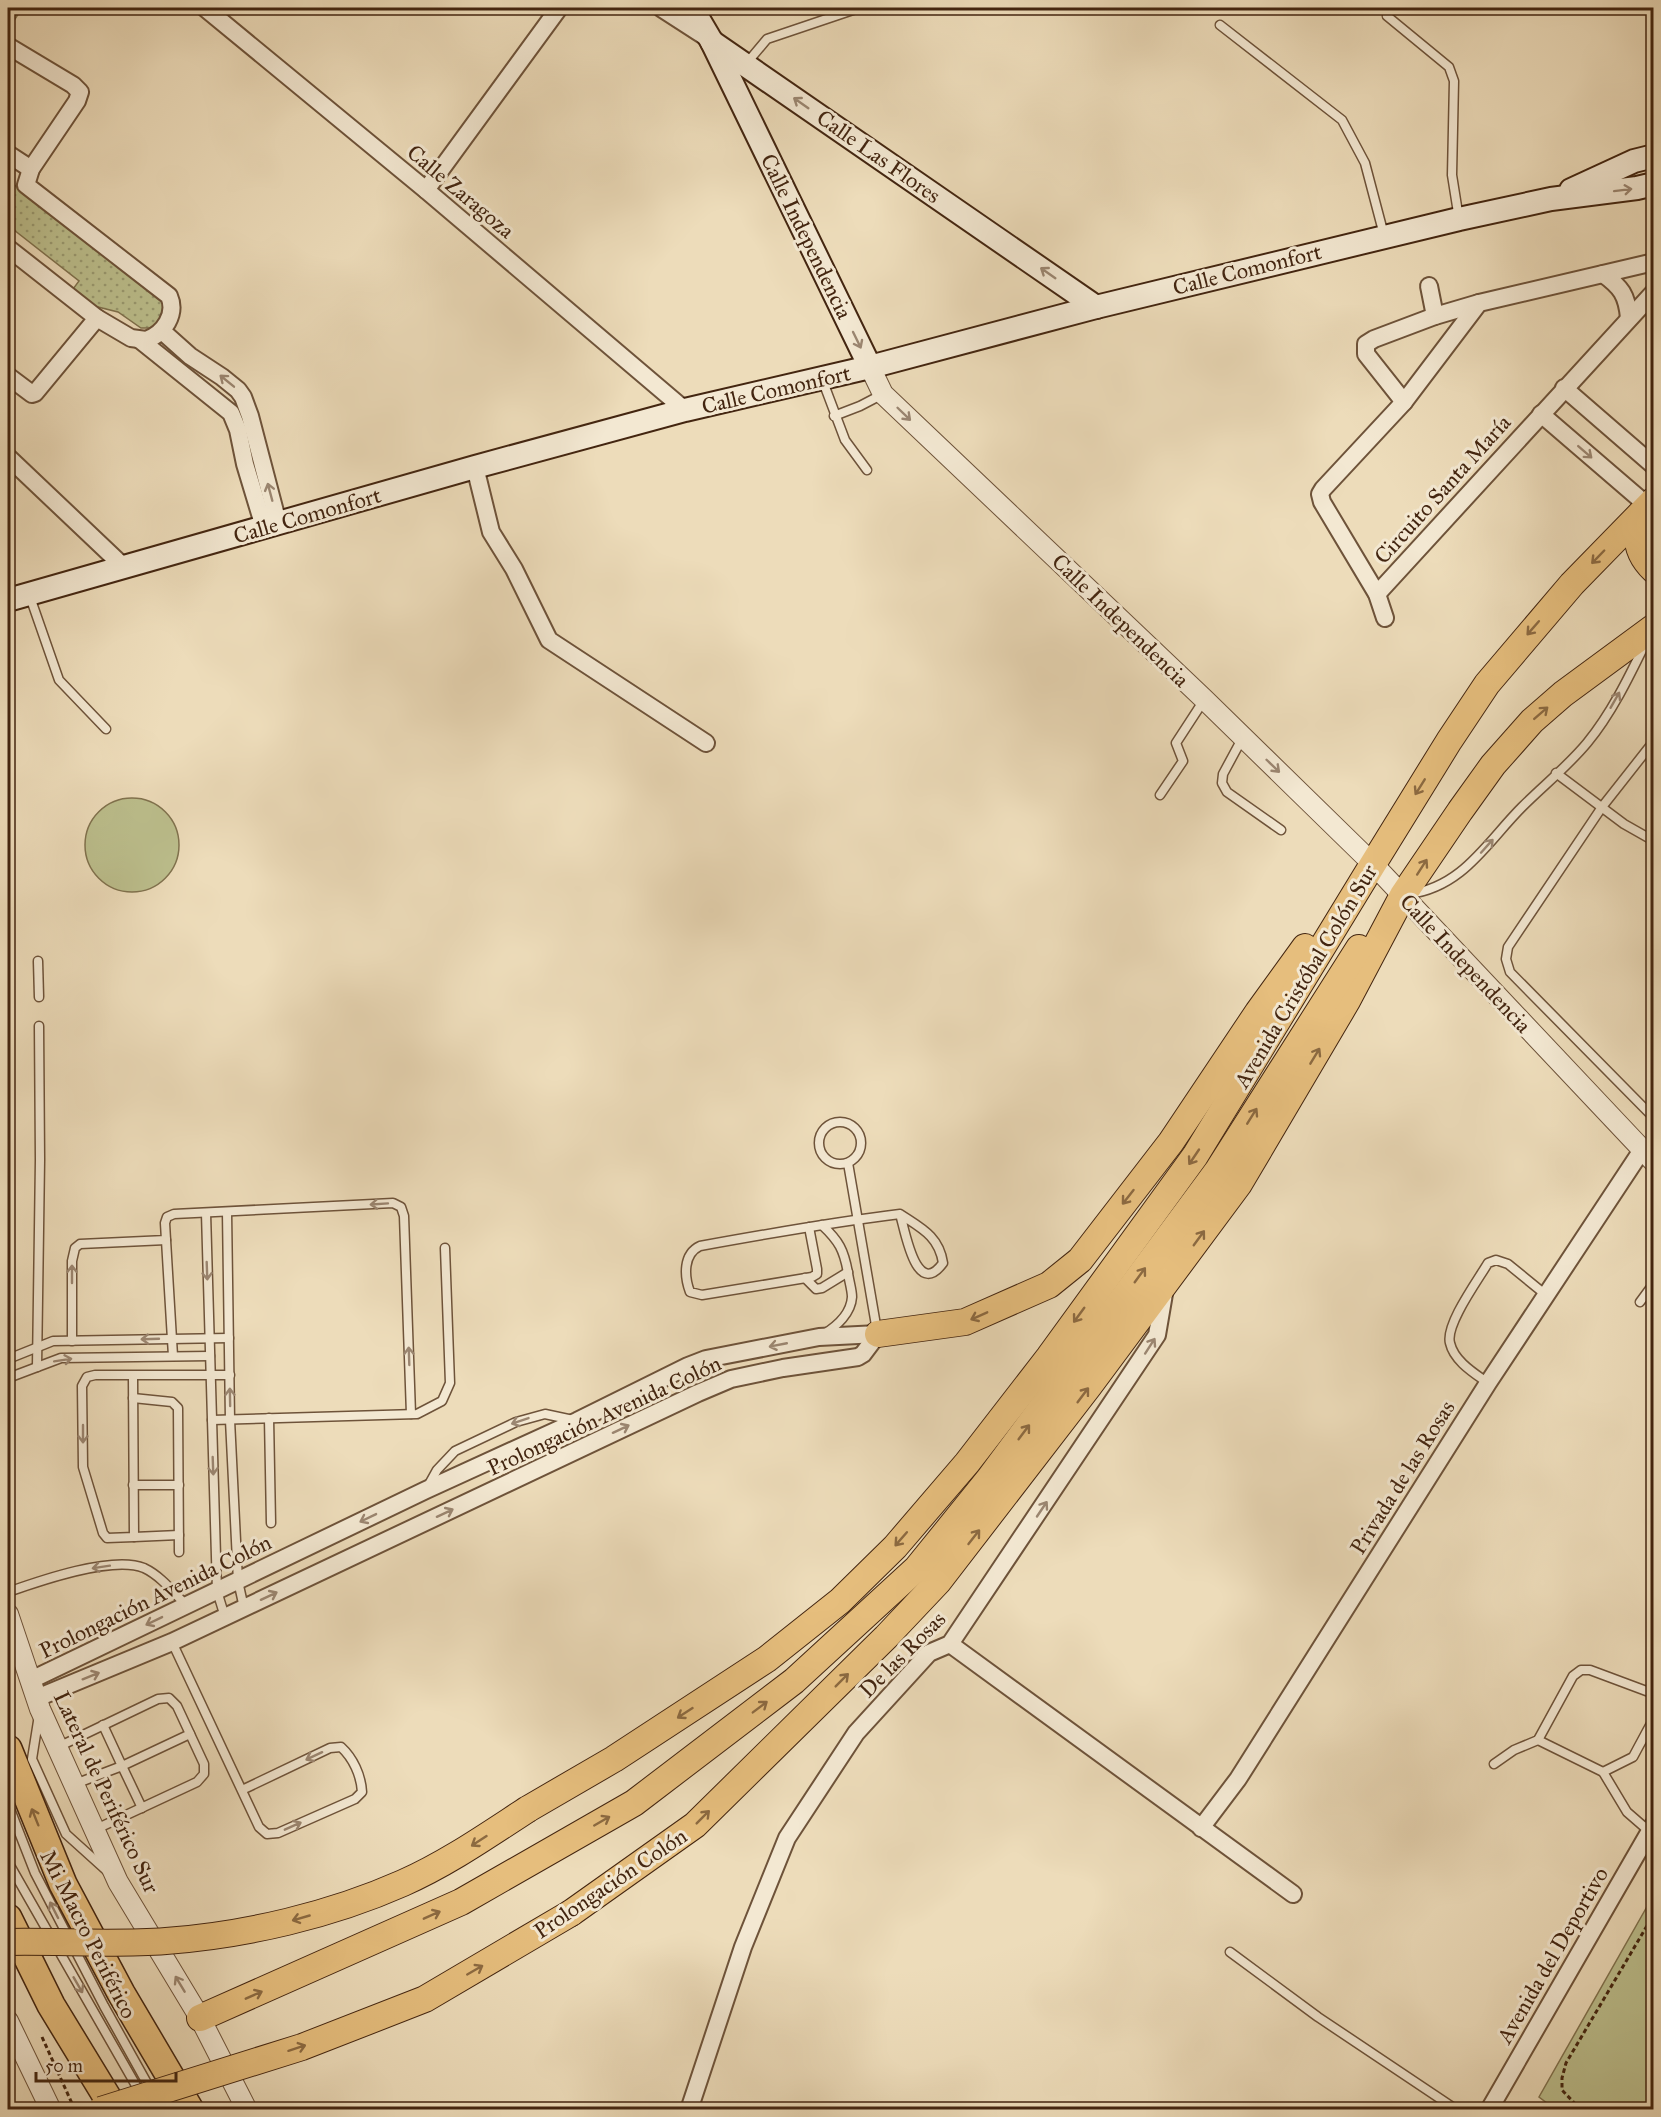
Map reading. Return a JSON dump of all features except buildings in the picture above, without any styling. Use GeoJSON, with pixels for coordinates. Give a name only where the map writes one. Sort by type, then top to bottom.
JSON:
{"type":"FeatureCollection","features":[{"type":"Feature","properties":{"kind":"highway"},"geometry":{"type":"LineString","coordinates":[[8,1749],[63,1884],[121,1993],[190,2109]]}},
{"type":"Feature","properties":{"kind":"highway"},"geometry":{"type":"LineString","coordinates":[[8,1918],[51,2005],[115,2109]]}},
{"type":"Feature","properties":{"kind":"main road","name":"Calle Independencia"},"geometry":{"type":"LineString","coordinates":[[692,8],[712,42],[870,367]]}},
{"type":"Feature","properties":{"kind":"main road","name":"Calle Las Flores"},"geometry":{"type":"LineString","coordinates":[[712,42],[1096,307]]}},
{"type":"Feature","properties":{"kind":"main road","name":"Calle Comonfort"},"geometry":{"type":"LineString","coordinates":[[1551,199],[1634,161],[1653,156]]}},
{"type":"Feature","properties":{"kind":"main road","name":"Calle Comonfort"},"geometry":{"type":"LineString","coordinates":[[18,597],[475,467],[685,410],[822,379],[1096,307],[1384,236],[1551,199],[1653,184]]}},
{"type":"Feature","properties":{"kind":"main road"},"geometry":{"type":"LineString","coordinates":[[1647,506],[1637,524],[1638,545],[1653,570]]}},
{"type":"Feature","properties":{"kind":"main road","name":"Avenida Cristóbal Colón Sur"},"geometry":{"type":"LineString","coordinates":[[8,1942],[165,1941],[241,1932],[300,1919],[403,1883],[456,1855],[528,1809],[614,1759],[767,1659],[840,1601],[895,1546],[967,1462],[1049,1357],[1195,1156],[1449,741],[1487,684],[1572,584],[1647,506]]}},
{"type":"Feature","properties":{"kind":"main road","name":"Avenida Cristóbal Colón Sur"},"geometry":{"type":"LineString","coordinates":[[1009,1491],[1239,1184],[1347,1001],[1397,906],[1493,765],[1532,721],[1598,666],[1653,627]]}},
{"type":"Feature","properties":{"kind":"main road"},"geometry":{"type":"LineString","coordinates":[[878,1334],[964,1322],[1049,1285],[1080,1260],[1171,1142],[1258,1012],[1322,924],[1356,892]]}},
{"type":"Feature","properties":{"kind":"main road"},"geometry":{"type":"LineString","coordinates":[[200,2018],[461,1902],[634,1803],[794,1681],[908,1576],[989,1479],[1218,1170],[1363,942],[1397,906]]}},
{"type":"Feature","properties":{"kind":"main road","name":"Prolongación Colón"},"geometry":{"type":"LineString","coordinates":[[101,2109],[302,2047],[425,1999],[571,1913],[695,1825],[886,1637],[938,1582],[1009,1491]]}},
{"type":"Feature","properties":{"kind":"street","name":"Calle Zaragoza"},"geometry":{"type":"LineString","coordinates":[[205,8],[426,190],[685,410]]}},
{"type":"Feature","properties":{"kind":"street"},"geometry":{"type":"LineString","coordinates":[[426,190],[559,8]]}},
{"type":"Feature","properties":{"kind":"street","name":"Calle Las Flores"},"geometry":{"type":"LineString","coordinates":[[661,8],[712,42]]}},
{"type":"Feature","properties":{"kind":"street"},"geometry":{"type":"LineString","coordinates":[[8,46],[74,85],[80,92],[77,101],[31,169],[26,182],[29,189],[169,296],[172,303],[171,310],[162,331],[154,338],[140,340],[131,338],[97,318],[8,248]]}},
{"type":"Feature","properties":{"kind":"street"},"geometry":{"type":"LineString","coordinates":[[8,154],[31,169]]}},
{"type":"Feature","properties":{"kind":"street"},"geometry":{"type":"LineString","coordinates":[[1404,402],[1366,354],[1366,344],[1374,339],[1434,316],[1479,303],[1653,262]]}},
{"type":"Feature","properties":{"kind":"street"},"geometry":{"type":"LineString","coordinates":[[1603,274],[1616,283],[1628,301],[1629,318]]}},
{"type":"Feature","properties":{"kind":"street"},"geometry":{"type":"LineString","coordinates":[[1429,286],[1434,316]]}},
{"type":"Feature","properties":{"kind":"street","name":"Circuito Santa María"},"geometry":{"type":"LineString","coordinates":[[1377,594],[1653,292]]}},
{"type":"Feature","properties":{"kind":"street","name":"Circuito Santa María"},"geometry":{"type":"LineString","coordinates":[[1385,618],[1377,594],[1322,502],[1320,494],[1404,402],[1479,303]]}},
{"type":"Feature","properties":{"kind":"street"},"geometry":{"type":"LineString","coordinates":[[8,376],[27,392],[35,393],[97,318]]}},
{"type":"Feature","properties":{"kind":"street"},"geometry":{"type":"LineString","coordinates":[[162,331],[190,356],[222,376],[243,397],[250,416],[271,525]]}},
{"type":"Feature","properties":{"kind":"street"},"geometry":{"type":"LineString","coordinates":[[140,340],[231,414],[238,430],[248,473],[271,525]]}},
{"type":"Feature","properties":{"kind":"street","name":"Calle Independencia"},"geometry":{"type":"LineString","coordinates":[[870,367],[883,393],[1204,699],[1373,864],[1397,906],[1648,1156]]}},
{"type":"Feature","properties":{"kind":"street"},"geometry":{"type":"LineString","coordinates":[[1564,388],[1653,466]]}},
{"type":"Feature","properties":{"kind":"street","name":"Circuito Santa María"},"geometry":{"type":"LineString","coordinates":[[1541,414],[1647,506]]}},
{"type":"Feature","properties":{"kind":"street"},"geometry":{"type":"LineString","coordinates":[[8,456],[125,568]]}},
{"type":"Feature","properties":{"kind":"street"},"geometry":{"type":"LineString","coordinates":[[475,467],[491,532],[514,569],[549,640],[706,743]]}},
{"type":"Feature","properties":{"kind":"street","name":"Privada de las Rosas"},"geometry":{"type":"LineString","coordinates":[[1201,1828],[1238,1779],[1546,1295],[1648,1156]]}},
{"type":"Feature","properties":{"kind":"street","name":"De las Rosas"},"geometry":{"type":"LineString","coordinates":[[689,2109],[743,1947],[787,1838],[856,1733],[929,1653],[950,1644],[1157,1335],[1166,1282]]}},
{"type":"Feature","properties":{"kind":"street","name":"Prolongación Avenida Colón"},"geometry":{"type":"LineString","coordinates":[[36,1695],[186,1605],[426,1490],[577,1421],[688,1366],[706,1359],[819,1337],[878,1334]]}},
{"type":"Feature","properties":{"kind":"street","name":"Prolongación Avenida Colón"},"geometry":{"type":"LineString","coordinates":[[36,1695],[172,1642],[698,1393],[731,1379],[783,1368],[858,1357],[863,1354],[878,1334]]}},
{"type":"Feature","properties":{"kind":"street","name":"Lateral de Periférico Sur"},"geometry":{"type":"LineString","coordinates":[[8,1614],[36,1695],[118,1882],[200,2018],[247,2109]]}},
{"type":"Feature","properties":{"kind":"street"},"geometry":{"type":"LineString","coordinates":[[950,1644],[1293,1894]]}},
{"type":"Feature","properties":{"kind":"street","name":"Avenida del Deportivo"},"geometry":{"type":"LineString","coordinates":[[1488,2109],[1652,1830]]}},
{"type":"Feature","properties":{"kind":"street"},"geometry":{"type":"LineString","coordinates":[[8,2021],[51,2109]]}},
{"type":"Feature","properties":{"kind":"lane"},"geometry":{"type":"LineString","coordinates":[[746,64],[767,39],[859,8]]}},
{"type":"Feature","properties":{"kind":"lane"},"geometry":{"type":"LineString","coordinates":[[1386,15],[1449,68],[1455,81],[1452,175],[1459,219]]}},
{"type":"Feature","properties":{"kind":"lane"},"geometry":{"type":"LineString","coordinates":[[1220,25],[1342,120],[1365,163],[1384,236]]}},
{"type":"Feature","properties":{"kind":"lane"},"geometry":{"type":"LineString","coordinates":[[822,379],[844,440],[867,470]]}},
{"type":"Feature","properties":{"kind":"lane"},"geometry":{"type":"LineString","coordinates":[[834,416],[860,406],[883,393]]}},
{"type":"Feature","properties":{"kind":"lane"},"geometry":{"type":"LineString","coordinates":[[18,597],[59,680],[106,729]]}},
{"type":"Feature","properties":{"kind":"lane"},"geometry":{"type":"LineString","coordinates":[[1397,906],[1434,888],[1469,866],[1519,810],[1588,742],[1635,665],[1653,627]]}},
{"type":"Feature","properties":{"kind":"lane"},"geometry":{"type":"LineString","coordinates":[[1160,795],[1183,761],[1176,743],[1204,699]]}},
{"type":"Feature","properties":{"kind":"lane"},"geometry":{"type":"LineString","coordinates":[[1243,737],[1223,774],[1222,783],[1227,792],[1281,831]]}},
{"type":"Feature","properties":{"kind":"lane"},"geometry":{"type":"LineString","coordinates":[[1653,741],[1602,807],[1508,946],[1506,959],[1510,972],[1653,1118]]}},
{"type":"Feature","properties":{"kind":"lane"},"geometry":{"type":"LineString","coordinates":[[1556,773],[1624,824],[1653,841]]}},
{"type":"Feature","properties":{"kind":"lane"},"geometry":{"type":"LineString","coordinates":[[38,961],[39,997]]}},
{"type":"Feature","properties":{"kind":"lane"},"geometry":{"type":"LineString","coordinates":[[37,1367],[39,1026]]}},
{"type":"Feature","properties":{"kind":"lane"},"geometry":{"type":"LineString","coordinates":[[843,1121],[853,1126],[860,1135],[861,1146],[857,1156],[848,1163],[837,1165],[826,1160],[819,1151],[818,1140],[823,1129],[832,1123],[843,1121]]}},
{"type":"Feature","properties":{"kind":"lane"},"geometry":{"type":"LineString","coordinates":[[848,1163],[878,1334]]}},
{"type":"Feature","properties":{"kind":"lane"},"geometry":{"type":"LineString","coordinates":[[173,1356],[165,1223],[167,1217],[174,1214],[393,1203],[401,1207],[404,1216],[411,1414]]}},
{"type":"Feature","properties":{"kind":"lane"},"geometry":{"type":"LineString","coordinates":[[227,1212],[230,1420],[238,1581],[244,1608]]}},
{"type":"Feature","properties":{"kind":"lane"},"geometry":{"type":"LineString","coordinates":[[206,1213],[217,1591],[225,1617]]}},
{"type":"Feature","properties":{"kind":"lane"},"geometry":{"type":"LineString","coordinates":[[809,1227],[817,1274],[702,1295],[690,1292],[686,1280],[688,1258],[692,1250],[700,1246],[809,1227],[858,1219],[900,1214],[929,1233],[941,1250],[943,1263],[938,1269],[928,1273],[920,1271],[914,1263],[900,1214]]}},
{"type":"Feature","properties":{"kind":"lane"},"geometry":{"type":"LineString","coordinates":[[819,1337],[837,1325],[847,1311],[852,1297],[845,1254],[836,1238],[822,1225]]}},
{"type":"Feature","properties":{"kind":"lane"},"geometry":{"type":"LineString","coordinates":[[72,1341],[72,1261],[75,1248],[80,1244],[166,1240]]}},
{"type":"Feature","properties":{"kind":"lane"},"geometry":{"type":"LineString","coordinates":[[212,1420],[417,1414],[442,1401],[450,1383],[445,1248]]}},
{"type":"Feature","properties":{"kind":"lane"},"geometry":{"type":"LineString","coordinates":[[1488,1383],[1461,1362],[1449,1342],[1451,1328],[1458,1312],[1488,1263],[1496,1260],[1508,1264],[1546,1295]]}},
{"type":"Feature","properties":{"kind":"lane"},"geometry":{"type":"LineString","coordinates":[[805,1278],[816,1289],[822,1288],[848,1272]]}},
{"type":"Feature","properties":{"kind":"lane"},"geometry":{"type":"LineString","coordinates":[[1640,1302],[1653,1282]]}},
{"type":"Feature","properties":{"kind":"lane"},"geometry":{"type":"LineString","coordinates":[[8,1359],[53,1341],[229,1338]]}},
{"type":"Feature","properties":{"kind":"lane"},"geometry":{"type":"LineString","coordinates":[[8,1378],[61,1358],[210,1356]]}},
{"type":"Feature","properties":{"kind":"lane"},"geometry":{"type":"LineString","coordinates":[[179,1535],[108,1538],[103,1533],[83,1467],[82,1386],[87,1377],[95,1375],[133,1377],[230,1375]]}},
{"type":"Feature","properties":{"kind":"lane"},"geometry":{"type":"LineString","coordinates":[[133,1377],[134,1537]]}},
{"type":"Feature","properties":{"kind":"lane"},"geometry":{"type":"LineString","coordinates":[[133,1398],[172,1402],[178,1408],[179,1552]]}},
{"type":"Feature","properties":{"kind":"lane"},"geometry":{"type":"LineString","coordinates":[[426,1490],[437,1470],[455,1451],[516,1422],[545,1414],[577,1421]]}},
{"type":"Feature","properties":{"kind":"lane"},"geometry":{"type":"LineString","coordinates":[[269,1418],[271,1523]]}},
{"type":"Feature","properties":{"kind":"lane"},"geometry":{"type":"LineString","coordinates":[[134,1485],[179,1485]]}},
{"type":"Feature","properties":{"kind":"lane"},"geometry":{"type":"LineString","coordinates":[[8,1592],[98,1566],[127,1563],[145,1568],[161,1580],[186,1605]]}},
{"type":"Feature","properties":{"kind":"lane"},"geometry":{"type":"LineString","coordinates":[[172,1642],[259,1827],[267,1834],[278,1833],[297,1825],[355,1799],[362,1792],[361,1781],[349,1755],[341,1748],[330,1748],[242,1790]]}},
{"type":"Feature","properties":{"kind":"lane"},"geometry":{"type":"LineString","coordinates":[[1494,1764],[1514,1750],[1538,1740],[1573,1676],[1581,1670],[1590,1670],[1649,1692],[1653,1697]]}},
{"type":"Feature","properties":{"kind":"lane"},"geometry":{"type":"LineString","coordinates":[[36,1695],[32,1759],[66,1834],[118,1882]]}},
{"type":"Feature","properties":{"kind":"lane"},"geometry":{"type":"LineString","coordinates":[[58,1748],[158,1699],[169,1698],[177,1706],[204,1764],[204,1774],[197,1782],[94,1830]]}},
{"type":"Feature","properties":{"kind":"lane"},"geometry":{"type":"LineString","coordinates":[[1603,1772],[1633,1757],[1653,1718]]}},
{"type":"Feature","properties":{"kind":"lane"},"geometry":{"type":"LineString","coordinates":[[103,1725],[142,1808]]}},
{"type":"Feature","properties":{"kind":"lane"},"geometry":{"type":"LineString","coordinates":[[75,1784],[122,1766],[190,1734]]}},
{"type":"Feature","properties":{"kind":"lane"},"geometry":{"type":"LineString","coordinates":[[1538,1740],[1603,1772],[1627,1812],[1652,1830]]}},
{"type":"Feature","properties":{"kind":"lane","name":"Mi Macro Periférico"},"geometry":{"type":"LineString","coordinates":[[8,1804],[35,1873],[104,2006],[162,2109]]}},
{"type":"Feature","properties":{"kind":"lane","name":"Mi Macro Periférico"},"geometry":{"type":"LineString","coordinates":[[8,1862],[150,2109]]}},
{"type":"Feature","properties":{"kind":"lane"},"geometry":{"type":"LineString","coordinates":[[1230,1952],[1318,2017],[1457,2109]]}},
{"type":"Feature","properties":{"kind":"path"},"geometry":{"type":"LineString","coordinates":[[1581,2109],[1562,2090],[1566,2063],[1653,1914]]}},
{"type":"Feature","properties":{"kind":"path"},"geometry":{"type":"LineString","coordinates":[[40,2033],[75,2109]]}},
{"type":"Feature","properties":{"kind":"path"},"geometry":{"type":"LineString","coordinates":[[8,2097],[10,2109]]}},
{"type":"Feature","properties":{"kind":"path"},"geometry":{"type":"LineString","coordinates":[[8,2097],[17,2109]]}},
{"type":"Feature","properties":{"kind":"green space"},"geometry":{"type":"Polygon","coordinates":[[[8,8],[22,8],[10,27],[8,26],[8,8]]]}},
{"type":"Feature","properties":{"kind":"green space"},"geometry":{"type":"Polygon","coordinates":[[[17,184],[163,298],[166,310],[153,328],[141,328],[118,312],[94,306],[73,289],[79,281],[14,230],[8,237],[8,195],[17,184]]]}},
{"type":"Feature","properties":{"kind":"green space"},"geometry":{"type":"Polygon","coordinates":[[[132,798],[150,801],[165,812],[176,827],[179,845],[176,863],[165,878],[150,889],[132,892],[114,889],[99,878],[88,863],[85,845],[88,827],[99,812],[114,801],[132,798]]]}},
{"type":"Feature","properties":{"kind":"green space"},"geometry":{"type":"Polygon","coordinates":[[[1653,1896],[1653,2109],[1555,2109],[1539,2097],[1653,1896]]]}}]}
